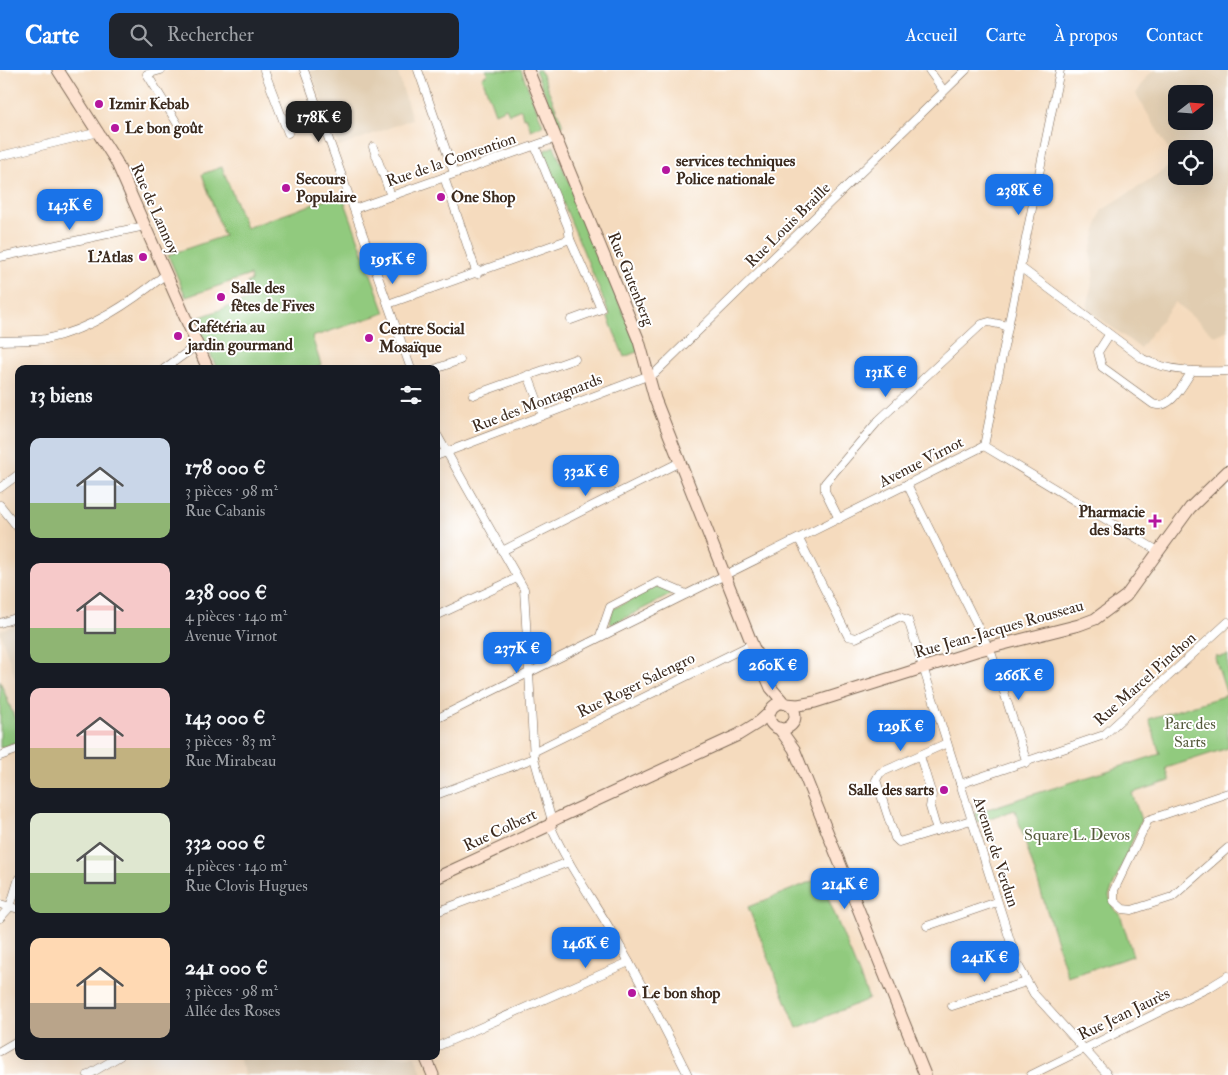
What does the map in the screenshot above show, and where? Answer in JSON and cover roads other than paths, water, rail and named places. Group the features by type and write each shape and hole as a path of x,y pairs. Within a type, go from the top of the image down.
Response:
{"street":[{"name":"Rue de Lannoy","path":"58,70 116,161 206,365"},
{"path":"161,70 147,74 178,123"},
{"path":"264,70 288,133"},
{"path":"304,70 410,365"},
{"path":"418,70 454,173"},
{"name":"Rue Gutenberg","path":"528,70 639,341 648,377 696,504 768,684"},
{"path":"929,70 944,91"},
{"name":"Rue Louis Braille","path":"648,377 667,363 966,70"},
{"name":"Avenue Virnot","path":"440,717 600,636 839,520 906,484 984,446 1060,70"},
{"path":"0,156 99,132"},
{"name":"Rue de la Convention","path":"354,209 556,138"},
{"path":"535,146 568,227 570,239 601,309 571,320"},
{"path":"373,147 391,196"},
{"path":"444,177 477,274"},
{"path":"0,257 145,226"},
{"path":"388,304 477,274 570,239"},
{"path":"1020,267 1109,335 1150,363 1192,371 1228,371"},
{"path":"0,341 45,339 102,319 118,310 166,274"},
{"path":"839,520 824,491 825,483 870,429 982,324 988,322 1008,326"},
{"path":"1109,335 1098,352 1102,367 1153,404 1162,406 1169,403 1192,371"},
{"path":"170,365 197,345"},
{"path":"473,395 575,358"},
{"path":"440,367 460,360"},
{"path":"528,375 543,415"},
{"name":"Rue des Montagnards","path":"440,455 648,377"},
{"path":"440,440 524,589 533,755 551,823 569,862 629,962 688,1075"},
{"path":"984,446 1158,551"},
{"path":"502,551 680,462"},
{"name":"Rue Jean-Jacques Rousseau","path":"785,703 802,705 988,647 1079,625 1102,615 1126,596 1195,502 1228,471"},
{"path":"0,488 15,477"},
{"path":"906,484 988,647 1027,763"},
{"path":"0,504 15,523"},
{"name":"Avenue de Verdun","path":"799,539 848,636 856,638 899,617 905,618 909,622 1014,956 1026,982 1043,1005 1108,1075"},
{"path":"440,614 518,578"},
{"path":"600,636 610,607 658,582 686,594"},
{"path":"0,623 15,618"},
{"name":"Rue Marcel Pinchon","path":"960,784 1096,740 1107,733 1228,622"},
{"name":"Rue Roger Salengro","path":"440,793 533,755 752,644"},
{"path":"768,684 793,710 794,749"},
{"path":"768,684 771,722 794,749 926,1075"},
{"name":"Rue Jean-Jacques Rousseau","path":"793,722 808,710 835,695"},
{"path":"551,823 738,735 759,722 777,704 785,703"},
{"path":"738,735 761,728 786,728 793,722"},
{"path":"947,743 880,773 876,780 896,840 901,842 972,820"},
{"path":"0,756 15,750"},
{"path":"920,756 932,795 930,807 937,831"},
{"path":"1228,793 1148,820 1114,890 1114,901 1123,909 1132,910 1172,897 1228,848"},
{"name":"Rue Colbert","path":"440,876 551,823"},
{"path":"440,910 569,862"},
{"path":"0,918 10,907 15,891"},
{"path":"927,926 997,902"},
{"path":"0,904 15,908"},
{"path":"440,1045 629,962"},
{"name":"Rue Jean Jaurès","path":"1031,1075 1228,976"},
{"path":"952,1006 1026,982"},
{"path":"0,1051 15,1042"},
{"path":"88,1075 113,1060"},
{"path":"427,1060 433,1075"}],"place":[{"name":"Izmir Kebab","path":"99,104"},
{"name":"Le bon goût","path":"115,128"},
{"name":"services techniques Police nationale","path":"666,170"},
{"name":"Secours Populaire","path":"286,188"},
{"name":"One Shop","path":"441,197"},
{"name":"L'Atlas","path":"143,257"},
{"name":"Salle des fêtes de Fives","path":"221,297"},
{"name":"Cafétéria au jardin gourmand","path":"178,336"},
{"name":"Centre Social Mosaïque","path":"369,338"},
{"name":"Pharmacie des Sarts","path":"1155,521"},
{"name":"Salle des sarts","path":"944,790"},
{"name":"Le bon shop","path":"632,993"}],"park label":[{"name":"Parc des Sarts","path":"1190,733"},
{"name":"Square L. Devos","path":"1077,835"}]}
